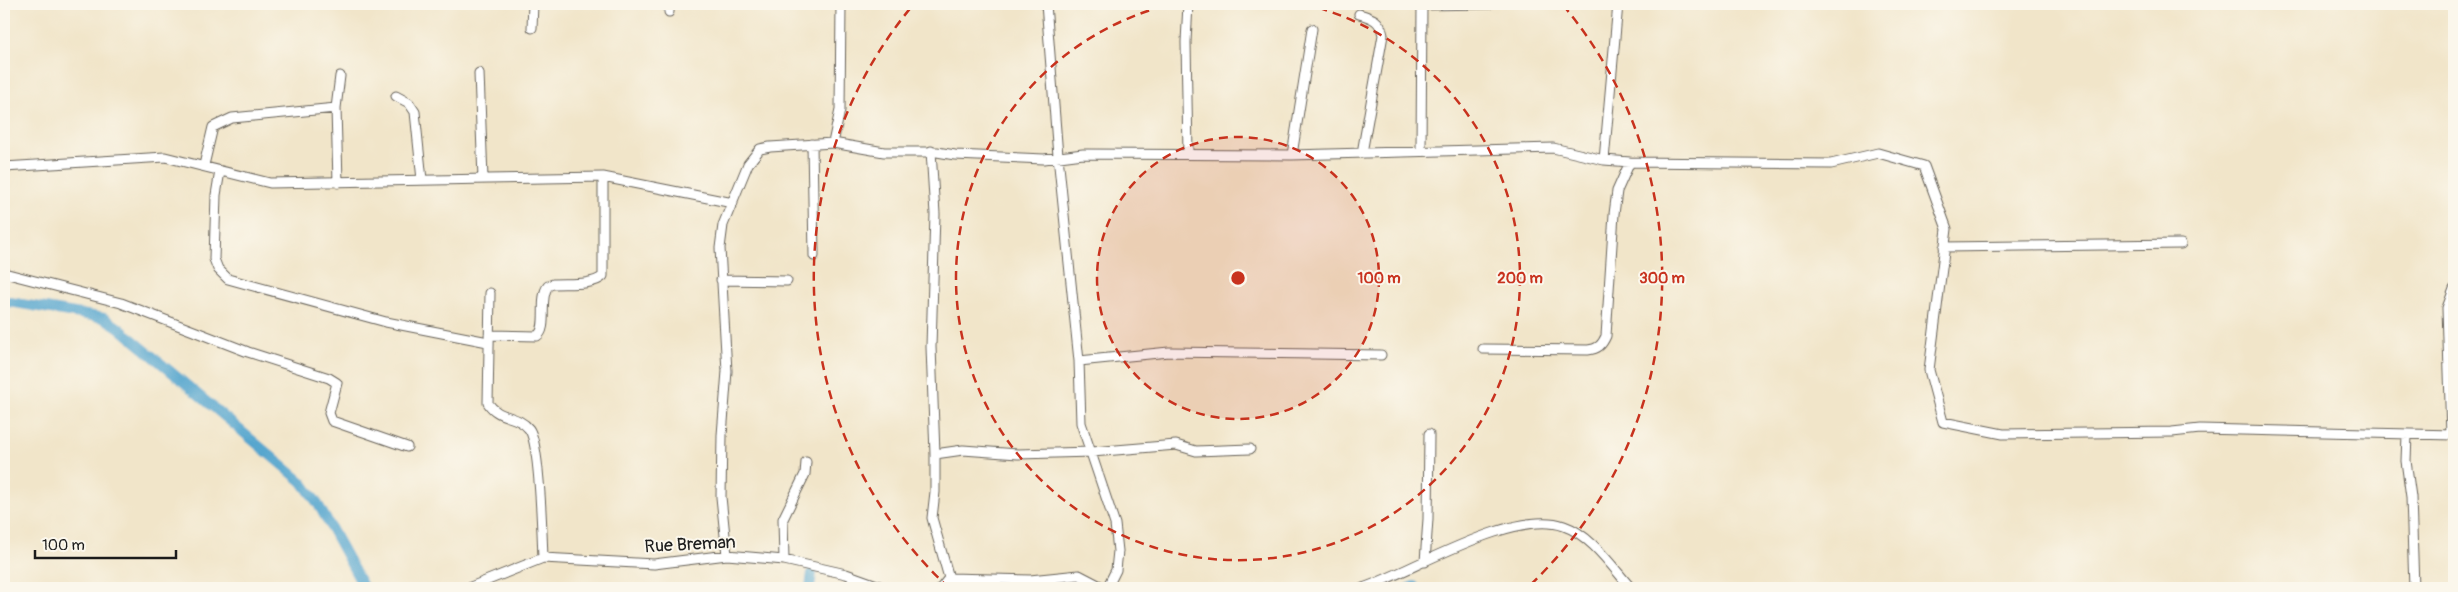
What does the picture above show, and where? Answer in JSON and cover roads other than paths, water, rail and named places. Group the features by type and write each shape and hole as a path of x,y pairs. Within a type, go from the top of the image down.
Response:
{"street":[{"path":"532,28 533,4"},
{"path":"833,143 840,110 841,4"},
{"path":"949,578 1030,580 1079,575 1106,588 1116,570 1118,551 1115,524 1081,423 1078,361 1058,156 1046,4"},
{"path":"1188,4 1186,42 1188,154"},
{"path":"1421,151 1422,4 1490,4"},
{"path":"1604,160 1618,4"},
{"path":"1359,14 1373,18 1381,25 1383,35 1362,153"},
{"path":"1292,155 1312,29"},
{"path":"479,73 483,179"},
{"path":"338,183 336,108 340,76"},
{"path":"396,96 409,103 414,112 422,180"},
{"path":"204,165 213,127 232,118 336,108"},
{"path":"727,555 721,497 722,435 727,371 720,248 723,225 748,164 760,149 833,143 884,152 931,151 975,156 1044,159 1058,156 1292,155 1554,148 1604,160 1630,162 1830,164 1878,153 1924,166 1947,229 1928,370 1942,422 2003,434 2172,432 2200,429 2453,435 2448,308 2454,290"},
{"path":"812,144 814,256"},
{"path":"931,151 935,214 931,347 936,492 932,518 949,578"},
{"path":"4,167 165,157 204,165 220,171 270,183 603,177 733,203"},
{"path":"1483,349 1588,350 1595,349 1603,344 1606,336 1617,192 1630,162"},
{"path":"220,171 214,211 214,259 218,269 228,278 386,322 489,338 541,334 544,296 548,286 553,284 592,282 600,280 603,276 603,177"},
{"path":"1944,247 2181,244"},
{"path":"4,273 121,303 248,352 329,378 337,383 330,413 332,421 407,447"},
{"path":"721,280 787,282"},
{"path":"490,293 488,402 494,412 518,420 529,429 535,448 544,558"},
{"path":"1078,361 1169,352 1382,355"},
{"path":"1425,562 1428,518 1429,434"},
{"path":"2407,435 2406,461 2411,497 2414,588"},
{"path":"935,454 964,450 1018,454 1092,452 1176,445 1196,451 1250,449"},
{"path":"784,560 783,519 805,474 806,462"},
{"path":"1362,588 1390,579 1498,531 1524,525 1548,523 1564,526 1576,532 1610,564 1631,588"},
{"name":"Rue Breman","path":"468,588 544,558 654,564 727,555 784,560 846,574 876,583 885,588"},
{"path":"941,588 949,578"}],"waterway":[{"path":"4,301 104,318 118,327 302,482 318,504 364,588"},
{"path":"810,588 812,573"},
{"path":"1409,588 1414,586"}]}
